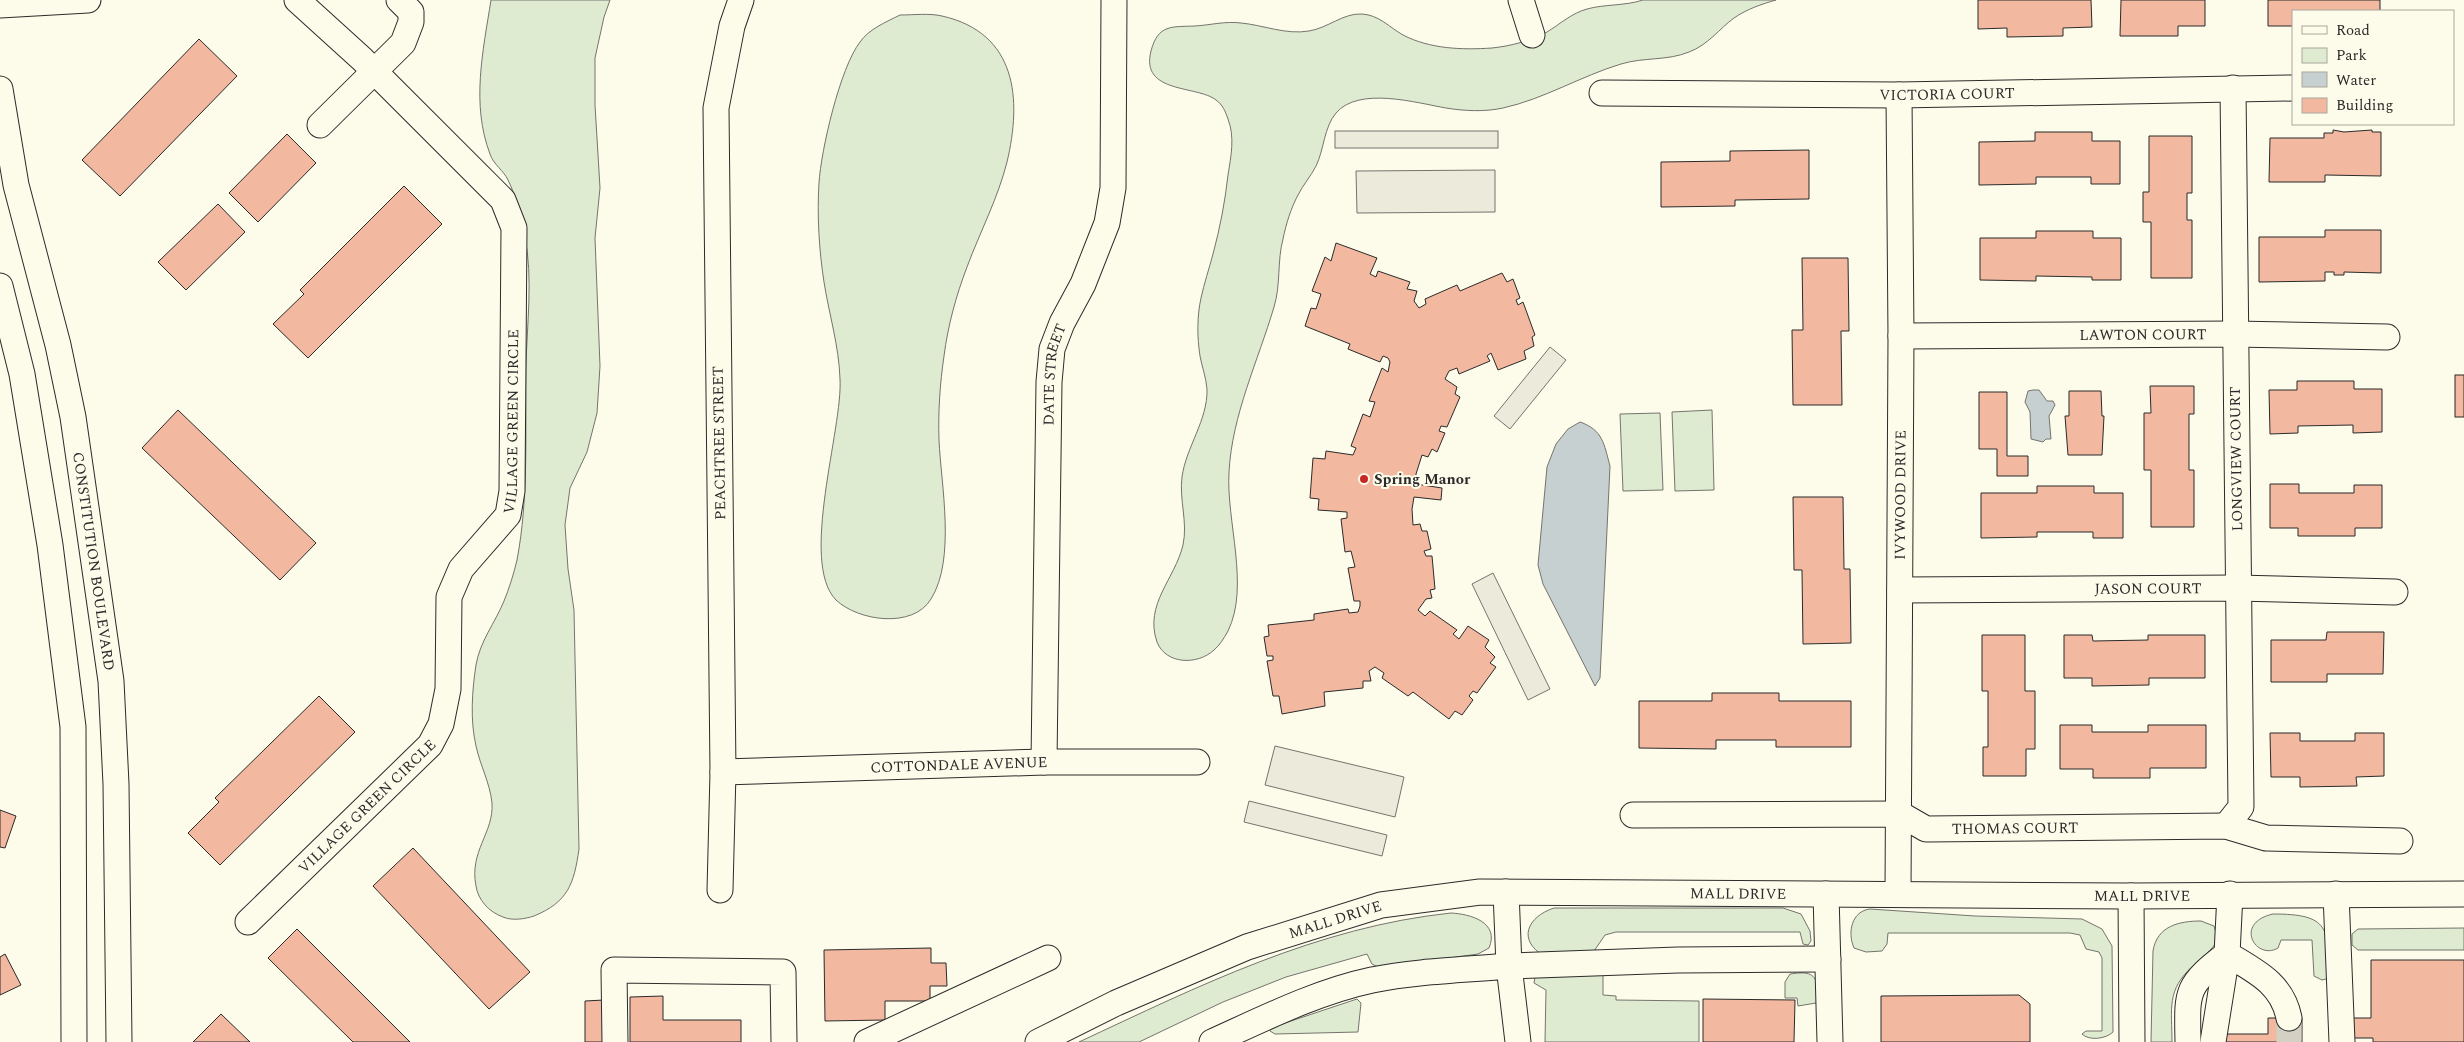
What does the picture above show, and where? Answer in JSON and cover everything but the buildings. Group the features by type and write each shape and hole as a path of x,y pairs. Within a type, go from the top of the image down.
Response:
{"street":[{"path":"0,5 88,0"},
{"name":"VILLAGE GREEN CIRCLE","path":"248,922 430,745 442,724 448,689 448,597 460,570 508,515 512,491 514,228 503,200 375,72 297,0"},
{"path":"320,125 403,43 411,22 410,12 399,0"},
{"name":"PEACHTREE STREET","path":"720,890 723,772 716,108 732,26 741,0"},
{"name":"DATE STREET","path":"1044,762 1049,382 1052,349 1107,223 1113,188 1114,0"},
{"path":"1521,0 1532,35"},
{"name":"LONGVIEW COURT","path":"2226,826 2241,807 2234,334 2233,88"},
{"name":"VICTORIA COURT","path":"1602,93 1899,95 2292,88"},
{"name":"CONSTITUTION BOULEVARD","path":"0,89 16,185 58,345 73,417 111,681 116,784 119,1042"},
{"name":"IVYWOOD DRIVE","path":"1898,894 1900,814 1901,336 1899,95"},
{"path":"0,286 22,374 50,545 73,727 74,1042"},
{"name":"LAWTON COURT","path":"1901,336 2234,334 2387,337"},
{"name":"JASON COURT","path":"1900,590 2238,588 2395,592"},
{"name":"COTTONDALE AVENUE","path":"723,772 1044,762 1197,762"},
{"path":"1633,815 1900,814"},
{"name":"THOMAS COURT","path":"1900,814 1926,829 2226,826 2266,838 2400,841"},
{"path":"1506,892 1509,966 1518,1042"},
{"name":"MALL DRIVE","path":"1038,1042 1116,1003 1247,947 1320,922 1381,905 1439,896 1506,892 2131,896 2464,894"},
{"path":"1826,894 1830,1042"},
{"path":"2213,1042 2227,954 2230,894"},
{"path":"2336,894 2342,1042"},
{"path":"2131,896 2132,1042"},
{"path":"2227,954 2263,976 2274,986 2282,997 2288,1018"},
{"path":"2188,1042 2188,999 2191,987 2198,978 2227,954"},
{"path":"867,1042 1048,958"},
{"path":"1212,1042 1306,1001 1343,988 1372,980 1427,972 1509,966 1633,961 1828,959"},
{"path":"615,1042 614,970 783,972 784,1042"}],"green space":[{"path":"491,0 610,0 604,17 595,58 595,105 600,188 595,238 600,366 597,413 587,452 570,488 565,525 568,569 574,610 579,849 572,882 562,898 545,911 534,916 518,919 503,917 485,905 477,891 475,874 476,862 492,814 492,803 474,736 472,716 473,685 478,656 511,581 521,536 525,488 526,366 529,301 529,269 525,237 518,208 508,180 490,154 481,116 480,77"},
{"path":"1643,0 1776,0 1739,15 1708,41 1689,52 1672,57 1638,60 1621,64 1533,99 1503,108 1467,110 1405,100 1373,98 1359,100 1346,105 1336,113 1329,125 1316,166 1298,195 1289,216 1281,247 1278,290 1274,307 1240,409 1235,430 1229,472 1237,574 1237,594 1234,613 1223,639 1207,655 1191,660 1183,660 1167,655 1161,650 1157,642 1154,616 1157,604 1183,545 1185,528 1181,486 1182,477 1184,466 1201,423 1207,389 1198,341 1199,312 1222,215 1232,140 1224,108 1216,100 1207,95 1172,86 1154,75 1150,65 1151,51 1158,36 1162,31 1173,27 1229,22 1300,32 1323,27 1348,16 1362,14 1379,19 1413,40 1435,46 1469,49 1492,48 1534,38 1571,16 1587,9"},
{"path":"927,14 942,16 967,25 986,37 999,53 1008,72 1013,93 1014,115 1007,162 994,202 963,278 946,344 940,387 939,419 945,543 939,583 931,599 923,609 912,615 885,619 858,613 836,600 826,582 821,556 825,494 839,401 840,379 836,342 822,270 818,195 823,151 845,70 860,42 868,33 900,15"},
{"path":"1712,410 1714,490 1675,491 1672,412"},
{"path":"1660,413 1663,490 1623,491 1620,414"},
{"path":"1554,908 1783,908 1801,914 1810,931 1811,941 1808,945 1803,944 1800,932 1616,932 1605,935 1594,951 1544,956 1530,943 1529,929 1537,917"},
{"path":"1870,909 1975,916 2082,919 2102,929 2112,946 2113,1032 2098,1038 2089,1038 2082,1034 2086,1031 2102,1031 2102,958 2099,952 2086,949 2080,935 2070,933 1888,933 1887,944 1882,951 1866,952 1854,948 1851,929 1855,918"},
{"path":"1451,913 1466,915 1481,921 1487,926 1491,939 1489,948 1478,954 1380,968 1372,964 1367,954 1286,977 1223,1002 1139,1042 1079,1042 1214,980 1306,945 1353,931 1401,920"},
{"path":"2273,914 2306,917 2316,921 2322,927 2328,947 2330,978 2322,980 2314,976 2312,940 2281,940 2278,948 2270,951 2256,945 2252,939 2251,932 2254,925 2261,919"},
{"path":"2201,921 2214,926 2218,940 2210,951 2178,983 2172,1001 2172,1042 2151,1042 2153,951 2155,943 2159,936 2170,927 2185,922"},
{"path":"2464,928 2464,950 2358,950 2352,945 2352,934 2358,929"},
{"path":"1804,973 1812,975 1816,982 1818,993 1816,1003 1798,1006 1797,998 1785,998 1785,982 1790,974"},
{"path":"1603,974 1603,995 1616,996 1616,1000 1699,1001 1699,1042 1545,1042 1546,990 1534,983 1535,977"},
{"path":"1357,999 1361,1003 1358,1032 1275,1034 1270,1031 1270,1028"}],"shaded area":[{"path":"1335,131 1498,131 1498,148 1335,148"},
{"path":"1495,170 1495,212 1357,213 1356,171"},
{"path":"1550,347 1566,360 1510,429 1494,416"},
{"path":"1493,573 1550,689 1528,700 1472,584"},
{"path":"1275,746 1404,777 1395,817 1265,785"},
{"path":"1249,801 1387,835 1382,856 1244,822"}],"water":[{"path":"2039,390 2047,401 2053,401 2055,405 2049,416 2051,439 2046,439 2043,442 2031,439 2030,412 2025,402 2028,391"},
{"path":"1580,422 1594,429 1598,434 1604,445 1610,466 1600,678 1595,686 1543,584 1538,565 1547,467 1556,444 1568,429"}],"tunnel":[{"path":"2289,1018 2289,1042"}],"place":[{"name":"Spring Manor","path":"1364,479"}]}
